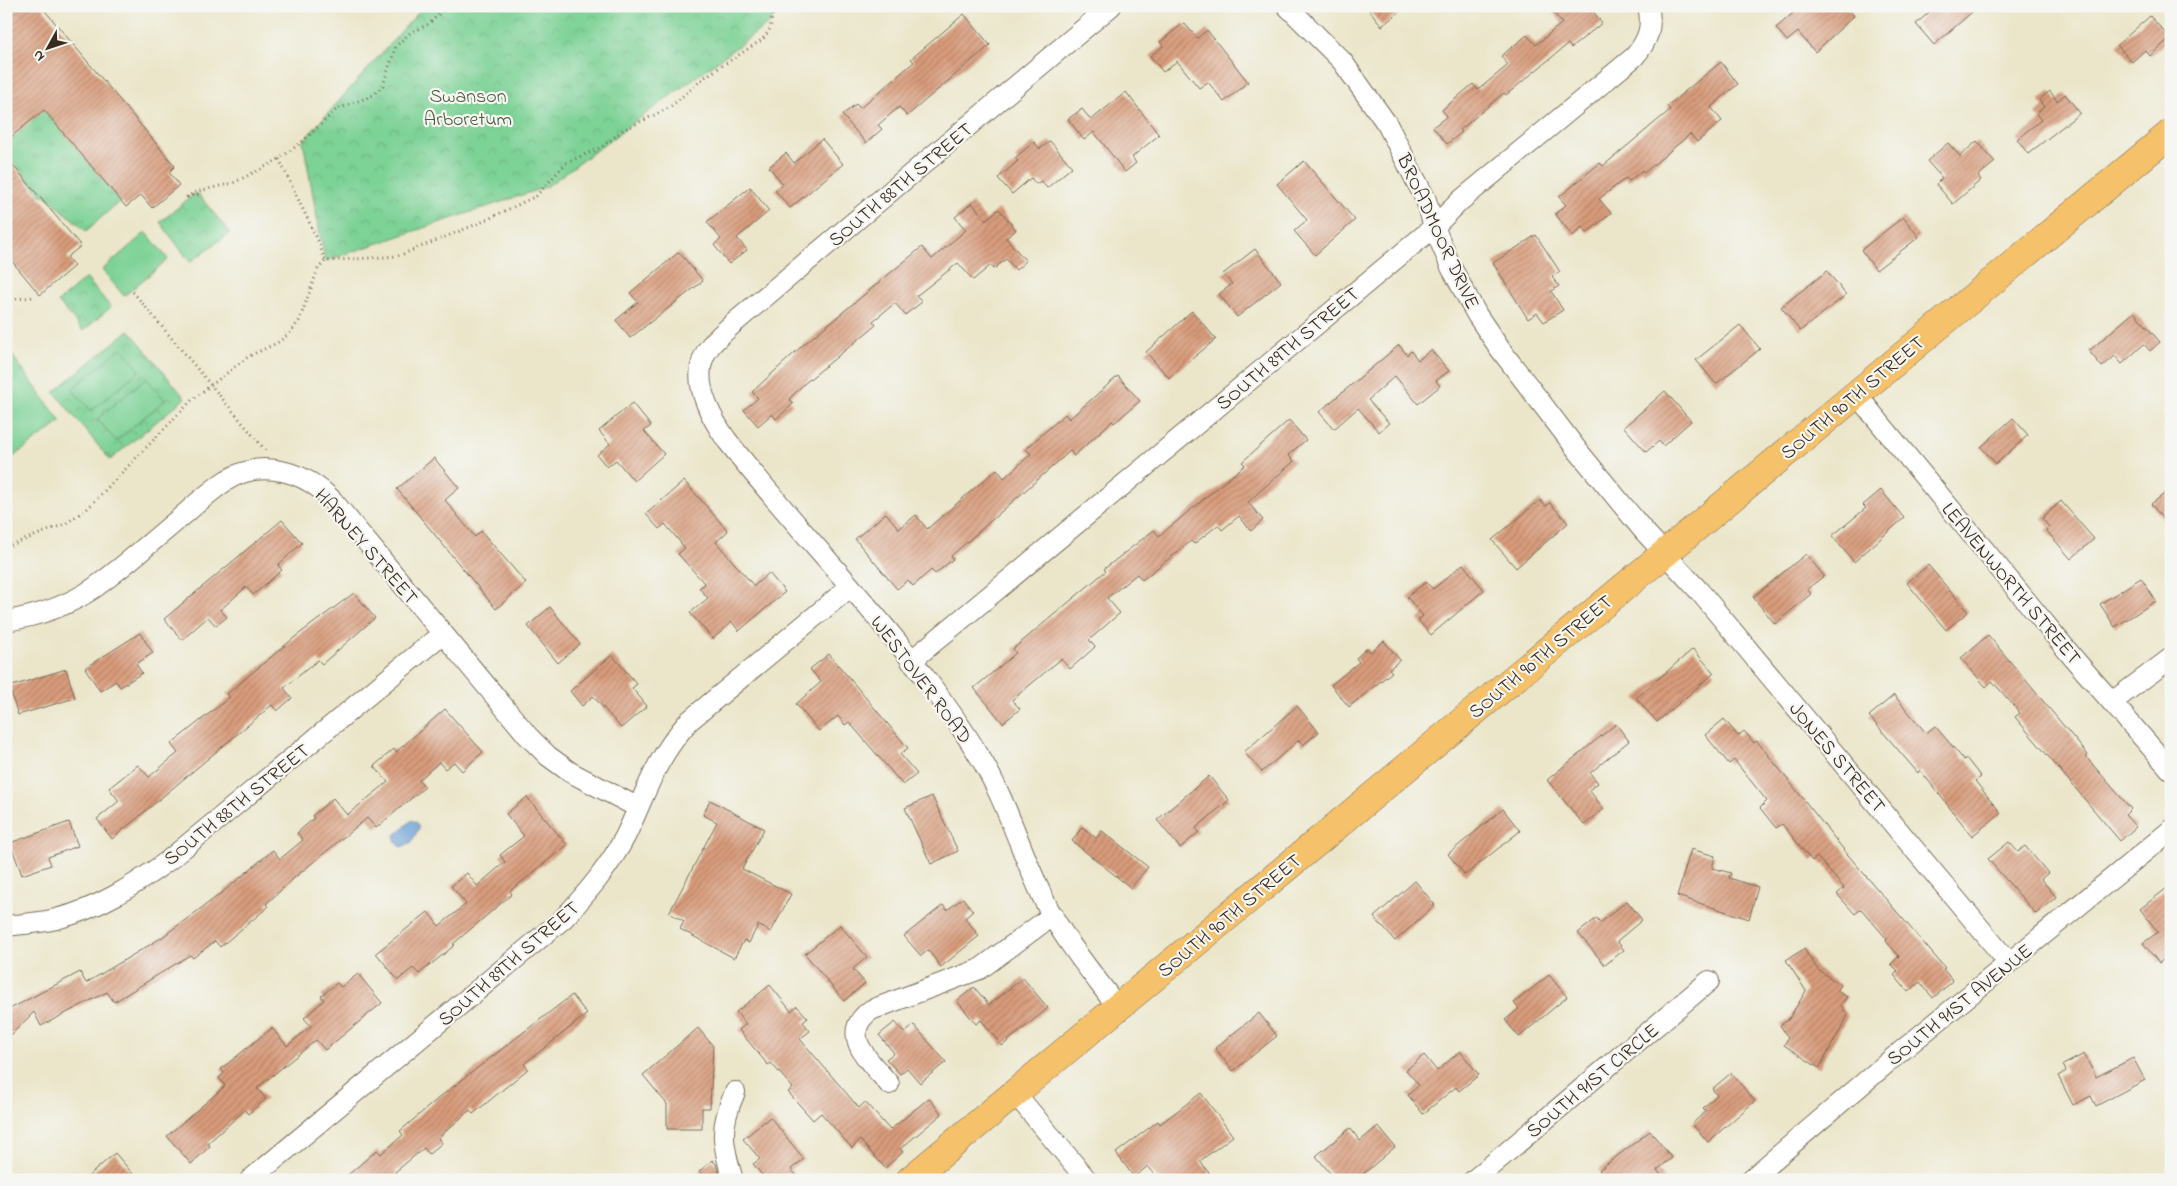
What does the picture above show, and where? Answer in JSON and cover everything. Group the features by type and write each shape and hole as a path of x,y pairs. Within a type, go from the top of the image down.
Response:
{"main road":[{"name":"SOUTH 90TH STREET","path":"910,1180 2171,132"}],"street":[{"name":"SOUTH 88TH STREET","path":"701,370 711,345 734,323 1111,6"},
{"name":"BROADMOOR DRIVE","path":"1287,6 1342,62 1371,100 1413,172 1426,200 1434,227 1473,307 1500,349 1578,451 1664,552"},
{"name":"SOUTH 89TH STREET","path":"911,661 1434,227 1460,201 1634,57 1643,46 1649,16"},
{"name":"WESTOVER ROAD","path":"701,370 701,388 705,404 726,439 911,661 979,755 995,786 1029,869 1056,922 1118,1008"},
{"name":"LEAVENWORTH STREET","path":"1856,394 2112,702 2171,770"},
{"name":"HARNEY STREET","path":"6,621 34,615 76,599 111,575 229,479 250,471 272,469 288,472 306,478 322,489 528,736 548,756 570,772 637,807"},
{"name":"JONES STREET","path":"1664,552 1706,599 2009,963"},
{"name":"SOUTH 89TH STREET","path":"250,1180 564,918 606,869 626,834 662,754 689,721 850,587"},
{"name":"SOUTH 88TH STREET","path":"6,926 59,919 89,908 140,881 176,854 442,634"},
{"path":"2112,702 2171,658"},
{"name":"SOUTH 91ST AVENUE","path":"1750,1180 1887,1063 2171,830"},
{"path":"889,1084 858,1045 856,1036 859,1021 870,1010 980,969 1056,922"},
{"name":"SOUTH 91ST CIRCLE","path":"1474,1180 1709,981"},
{"path":"733,1180 722,1136 726,1113 735,1092"},
{"path":"1015,1093 1087,1180"}],"path":[{"path":"198,194 185,198 195,192 233,183 279,159 337,109 379,91 386,79 387,68 396,46 410,33 429,24 447,6"},
{"path":"6,547 65,524 87,509 192,400 249,356 277,343 290,333 299,321 318,269 325,261 398,256 482,222 536,196 566,163 602,147 623,130 669,108 705,77 763,39 770,28 774,6"},
{"path":"279,159 319,243 325,261"},
{"path":"133,292 271,458 272,469"},
{"path":"6,300 34,297"}],"green space":[{"name":"Swanson Arboretum","path":"424,6 772,6 772,21 546,187 325,261 303,141"},
{"path":"44,110 120,201 86,231 45,195 41,195 6,153 6,145"},
{"path":"198,194 230,233 190,262 160,222 193,195"},
{"path":"146,232 168,259 124,296 102,270"},
{"path":"86,278 111,307 83,331 58,302"},
{"path":"129,330 185,398 110,460 54,392"},
{"path":"6,347 61,422 6,462"},
{"path":"121,348 140,370 91,411 72,389"},
{"path":"146,378 165,400 116,441 97,419"}],"water":[{"path":"412,820 417,823 419,828 411,843 401,847 395,841 395,835"}],"building":[{"path":"6,6 41,6 175,166 169,172 179,185 152,208 141,195 126,207 44,110 6,141"},
{"path":"1366,6 1406,6 1382,26"},
{"path":"1548,6 1589,6 1602,23 1571,48 1568,44 1506,95 1504,93 1460,130 1462,132 1447,144 1433,127 1447,116 1442,110 1473,84 1478,90 1508,65 1501,56 1527,35 1536,45 1562,23"},
{"path":"1801,6 1846,6 1854,16 1815,52 1798,32 1787,41 1776,28"},
{"path":"1936,6 1979,6 1934,45 1916,24"},
{"path":"964,14 990,45 907,116 899,107 878,125 882,129 866,143 842,115 856,104 860,108 914,62 911,59"},
{"path":"2150,16 2170,38 2150,56 2145,50 2132,62 2117,45"},
{"path":"1184,23 1197,38 1207,30 1248,82 1224,102 1208,82 1199,88 1177,61 1163,72 1150,56 1163,46 1160,42"},
{"path":"1721,62 1738,84 1711,107 1722,121 1697,142 1690,134 1644,173 1642,170 1629,181 1626,178 1599,199 1611,213 1587,233 1582,227 1573,236 1555,214 1566,205 1559,197 1600,163 1603,166 1670,110 1667,106"},
{"path":"2050,91 2057,101 2065,94 2080,113 2028,154 2017,139 2041,120 2036,114 2044,107 2039,100"},
{"path":"1126,92 1159,135 1132,157 1136,163 1125,172 1094,132 1084,140 1068,119 1082,109 1091,120"},
{"path":"822,139 843,164 790,208 775,190 783,184 769,167 786,153 794,163"},
{"path":"1050,141 1072,167 1047,188 1041,181 1036,184 1031,178 1012,194 998,178 1018,161 1015,158 1034,142 1040,149"},
{"path":"1977,141 1995,162 1978,176 1981,180 1953,204 1936,184 1942,178 1927,161 1948,143 1960,156"},
{"path":"6,157 81,246 67,257 74,266 40,295 6,254"},
{"path":"1304,161 1355,220 1315,255 1294,231 1307,220 1277,184"},
{"path":"750,187 769,211 737,238 747,250 729,264 714,245 721,239 707,222"},
{"path":"972,203 986,220 999,209 1016,230 1006,238 1026,261 1016,270 1006,259 994,269 991,265 973,280 958,263 916,296 922,302 905,315 895,303 873,321 876,325 805,383 789,399 793,404 776,419 772,414 758,426 744,410 758,398 752,392 803,345 922,247 932,259 966,230 955,217"},
{"path":"1903,217 1919,237 1876,270 1861,250"},
{"path":"1536,235 1560,272 1552,277 1559,286 1551,291 1563,310 1544,322 1537,313 1528,319 1493,263"},
{"path":"1255,249 1281,282 1237,317 1219,294 1232,284 1223,274"},
{"path":"679,252 703,281 630,338 616,320 638,302 630,293"},
{"path":"1827,271 1846,295 1800,331 1781,307"},
{"path":"1192,311 1216,339 1169,378 1146,352"},
{"path":"2134,312 2160,342 2150,351 2144,344 2122,364 2115,356 2102,367 2089,351"},
{"path":"1740,325 1760,349 1716,384 1696,360"},
{"path":"1399,345 1407,355 1411,351 1418,360 1431,350 1449,371 1436,381 1440,386 1418,404 1395,376 1368,400 1389,423 1379,432 1358,408 1334,429 1319,412"},
{"path":"1118,376 1140,401 1114,423 1112,421 1074,456 1070,451 951,556 953,559 935,574 931,570 913,586 908,580 897,589 855,539 886,513 899,529 916,515 927,529 997,469 1004,478 1031,454 1026,449 1065,414 1069,419"},
{"path":"1665,391 1691,421 1663,446 1659,441 1646,452 1624,427"},
{"path":"632,403 651,426 644,431 664,454 634,481 616,460 607,467 597,455 610,444 599,431"},
{"path":"2013,418 2028,435 1996,464 1981,447"},
{"path":"1289,420 1306,440 1288,455 1294,461 1248,502 1263,520 1251,531 1239,516 1222,530 1218,525 1194,544 1191,541 1142,580 1137,574 1107,598 1120,613 1089,640 1095,647 1070,669 1061,659 1012,700 1020,709 1003,723 974,688 1016,653 1013,649 1106,571 1104,569 1154,530 1159,536 1245,465 1242,462"},
{"path":"434,458 459,488 445,500 475,537 481,531 526,583 496,609 397,489"},
{"path":"684,481 728,531 716,542 754,586 769,573 785,592 739,631 732,622 713,639 690,613 708,598 699,588 705,584 678,554 685,548 665,524 659,529 646,514"},
{"path":"2171,489 2171,529 2151,504"},
{"path":"1881,490 1904,518 1854,562 1832,536 1866,508 1863,505"},
{"path":"1540,500 1545,506 1550,503 1568,523 1516,568 1492,540"},
{"path":"2061,501 2094,539 2071,559 2046,530 2049,527 2042,518"},
{"path":"282,520 302,543 278,565 282,570 253,595 246,587 220,610 227,617 216,626 208,617 182,640 164,619"},
{"path":"1806,554 1824,576 1807,589 1811,594 1775,624 1753,597"},
{"path":"1463,564 1484,590 1431,635 1418,620 1423,616 1407,597 1426,582 1433,589"},
{"path":"1928,565 1968,612 1946,630 1907,583"},
{"path":"2141,578 2156,601 2115,627 2100,604"},
{"path":"354,593 375,618 322,664 318,660 284,688 292,698 277,711 272,705 112,839 97,819 119,801 109,788 138,765 149,777 178,753 171,744 230,697 227,694 295,637"},
{"path":"550,607 580,644 558,663 528,626"},
{"path":"140,633 153,653 136,664 142,673 120,687 116,681 100,691 85,668"},
{"path":"1988,635 2088,755 2086,757 2131,809 2125,815 2136,827 2120,841 2015,717 2020,713 1992,681 1986,687 1961,658"},
{"path":"1384,641 1400,660 1389,669 1392,672 1349,707 1331,685 1359,662 1356,658 1367,648 1370,652"},
{"path":"1693,649 1714,673 1657,722 1636,698"},
{"path":"829,654 908,748 900,754 917,774 903,785 849,722 845,725 838,716 819,731 796,704 821,682 810,669"},
{"path":"612,655 637,684 632,688 647,706 621,728 593,696 582,706 570,691"},
{"path":"66,669 75,698 18,715 9,687"},
{"path":"1894,695 1926,733 1935,726 1964,760 1966,758 1981,777 1975,781 2001,813 1972,836 1920,770 1918,773 1869,716"},
{"path":"1297,706 1319,732 1303,745 1299,740 1262,772 1244,752"},
{"path":"445,709 483,752 462,771 454,762 445,769 439,762 419,780 425,787 376,828 367,818 295,877 266,904 268,907 220,947 215,941 193,958 190,955 114,1002 107,992 41,1026 34,1012 6,1040 6,1011 80,972 86,983 161,938 223,892 273,850 280,859 303,840 297,833 314,818 312,816 333,798 347,815 388,782 374,766 394,749 396,752"},
{"path":"1724,719 1738,736 1744,731 1754,743 1757,741 1848,855 1945,968 1943,969 1953,981 1933,998 1920,982 1908,992 1894,975 1898,971 1891,964 1899,956 1886,941 1887,939 1861,909 1855,914 1837,894 1844,888 1817,857 1812,861 1782,824 1776,828 1760,808 1767,801 1734,760 1729,764 1705,735"},
{"path":"1616,724 1629,741 1590,773 1598,783 1589,790 1604,809 1584,825 1547,780"},
{"path":"1209,776 1229,800 1196,828 1199,832 1180,848 1157,820"},
{"path":"932,796 958,851 931,864 905,808"},
{"path":"527,797 567,845 510,891 512,894 419,974 413,968 398,980 376,953 428,912 439,926 466,904 451,886 467,873 477,886 505,862 500,855 524,836 506,814"},
{"path":"710,800 764,829 742,869 791,894 771,932 758,925 749,943 744,940 734,958 680,929 684,921 669,913 717,822 703,815"},
{"path":"1503,809 1520,831 1465,875 1448,854"},
{"path":"69,822 78,846 48,857 51,865 22,875 10,843"},
{"path":"1082,827 1096,838 1102,831 1148,867 1131,888 1072,841"},
{"path":"2009,842 2018,852 2025,846 2048,873 2041,879 2056,897 2036,914 1988,859"},
{"path":"1691,849 1715,856 1712,868 1731,873 1729,878 1758,887 1749,919 1677,896"},
{"path":"1415,881 1435,905 1395,941 1374,917"},
{"path":"2171,885 2171,954 2159,963 2143,943 2158,932 2140,909"},
{"path":"963,898 973,911 965,918 979,936 941,967 928,950 921,956 904,936 943,905 947,910"},
{"path":"1627,901 1642,920 1617,941 1624,950 1605,965 1578,933 1597,918 1600,923"},
{"path":"840,925 867,957 853,969 865,983 844,1001 805,954"},
{"path":"1804,949 1818,970 1841,985 1837,991 1847,997 1841,1005 1848,1016 1819,1068 1784,1045 1788,1038 1780,1025 1788,1020 1806,991 1786,960"},
{"path":"358,974 382,1003 325,1050 316,1040 257,1088 266,1099 248,1114 245,1110 208,1143 210,1146 191,1164 167,1136 225,1086 219,1078 224,1073 221,1069 272,1028 287,1046 311,1026 304,1018 324,1000 321,996 337,983 341,987"},
{"path":"1549,975 1567,997 1519,1037 1505,1020 1519,1009 1514,1003"},
{"path":"1023,978 1048,1008 1002,1046 981,1020 976,1024 957,1001 974,987 989,1005"},
{"path":"770,985 791,1011 797,1006 808,1018 803,1022 810,1031 800,1039 859,1108 865,1102 890,1130 929,1098 942,1114 900,1149 903,1152 885,1168 860,1140 852,1148 821,1113 813,1120 788,1092 793,1088 771,1063 768,1065 739,1030 746,1024 736,1012"},
{"path":"572,995 587,1014 524,1064 528,1069 473,1114 470,1110 438,1138 442,1143 429,1154 424,1148 395,1172 401,1180 342,1180 377,1150 381,1154 403,1135 400,1131 441,1096"},
{"path":"1259,1013 1277,1036 1233,1071 1215,1048"},
{"path":"895,1022 905,1033 914,1025 946,1062 920,1083 907,1068 900,1074 886,1059 894,1053 879,1035"},
{"path":"698,1028 713,1046 710,1108 702,1108 702,1129 667,1129 667,1104 643,1075"},
{"path":"1460,1051 1479,1075 1459,1091 1456,1087 1423,1114 1408,1095 1419,1085 1406,1070 1424,1055 1437,1071"},
{"path":"2084,1054 2096,1077 2133,1058 2145,1080 2096,1106 2091,1096 2073,1105 2058,1076 2066,1071 2063,1065"},
{"path":"1731,1073 1755,1101 1708,1142 1692,1124 1706,1111 1703,1108 1717,1095 1712,1089"},
{"path":"1201,1093 1233,1136 1200,1161 1214,1180 1159,1180 1148,1166 1134,1177 1116,1153 1158,1121 1160,1124"},
{"path":"770,1117 804,1159 791,1169 800,1180 766,1180 753,1164 760,1159 743,1139"},
{"path":"1378,1126 1395,1147 1356,1180 1336,1180 1316,1156 1350,1128 1360,1141"},
{"path":"1650,1131 1672,1158 1657,1170 1665,1180 1607,1180 1599,1170"},
{"path":"115,1153 138,1180 84,1180"},
{"path":"712,1160 716,1164 721,1180 706,1180 699,1172"}]}
